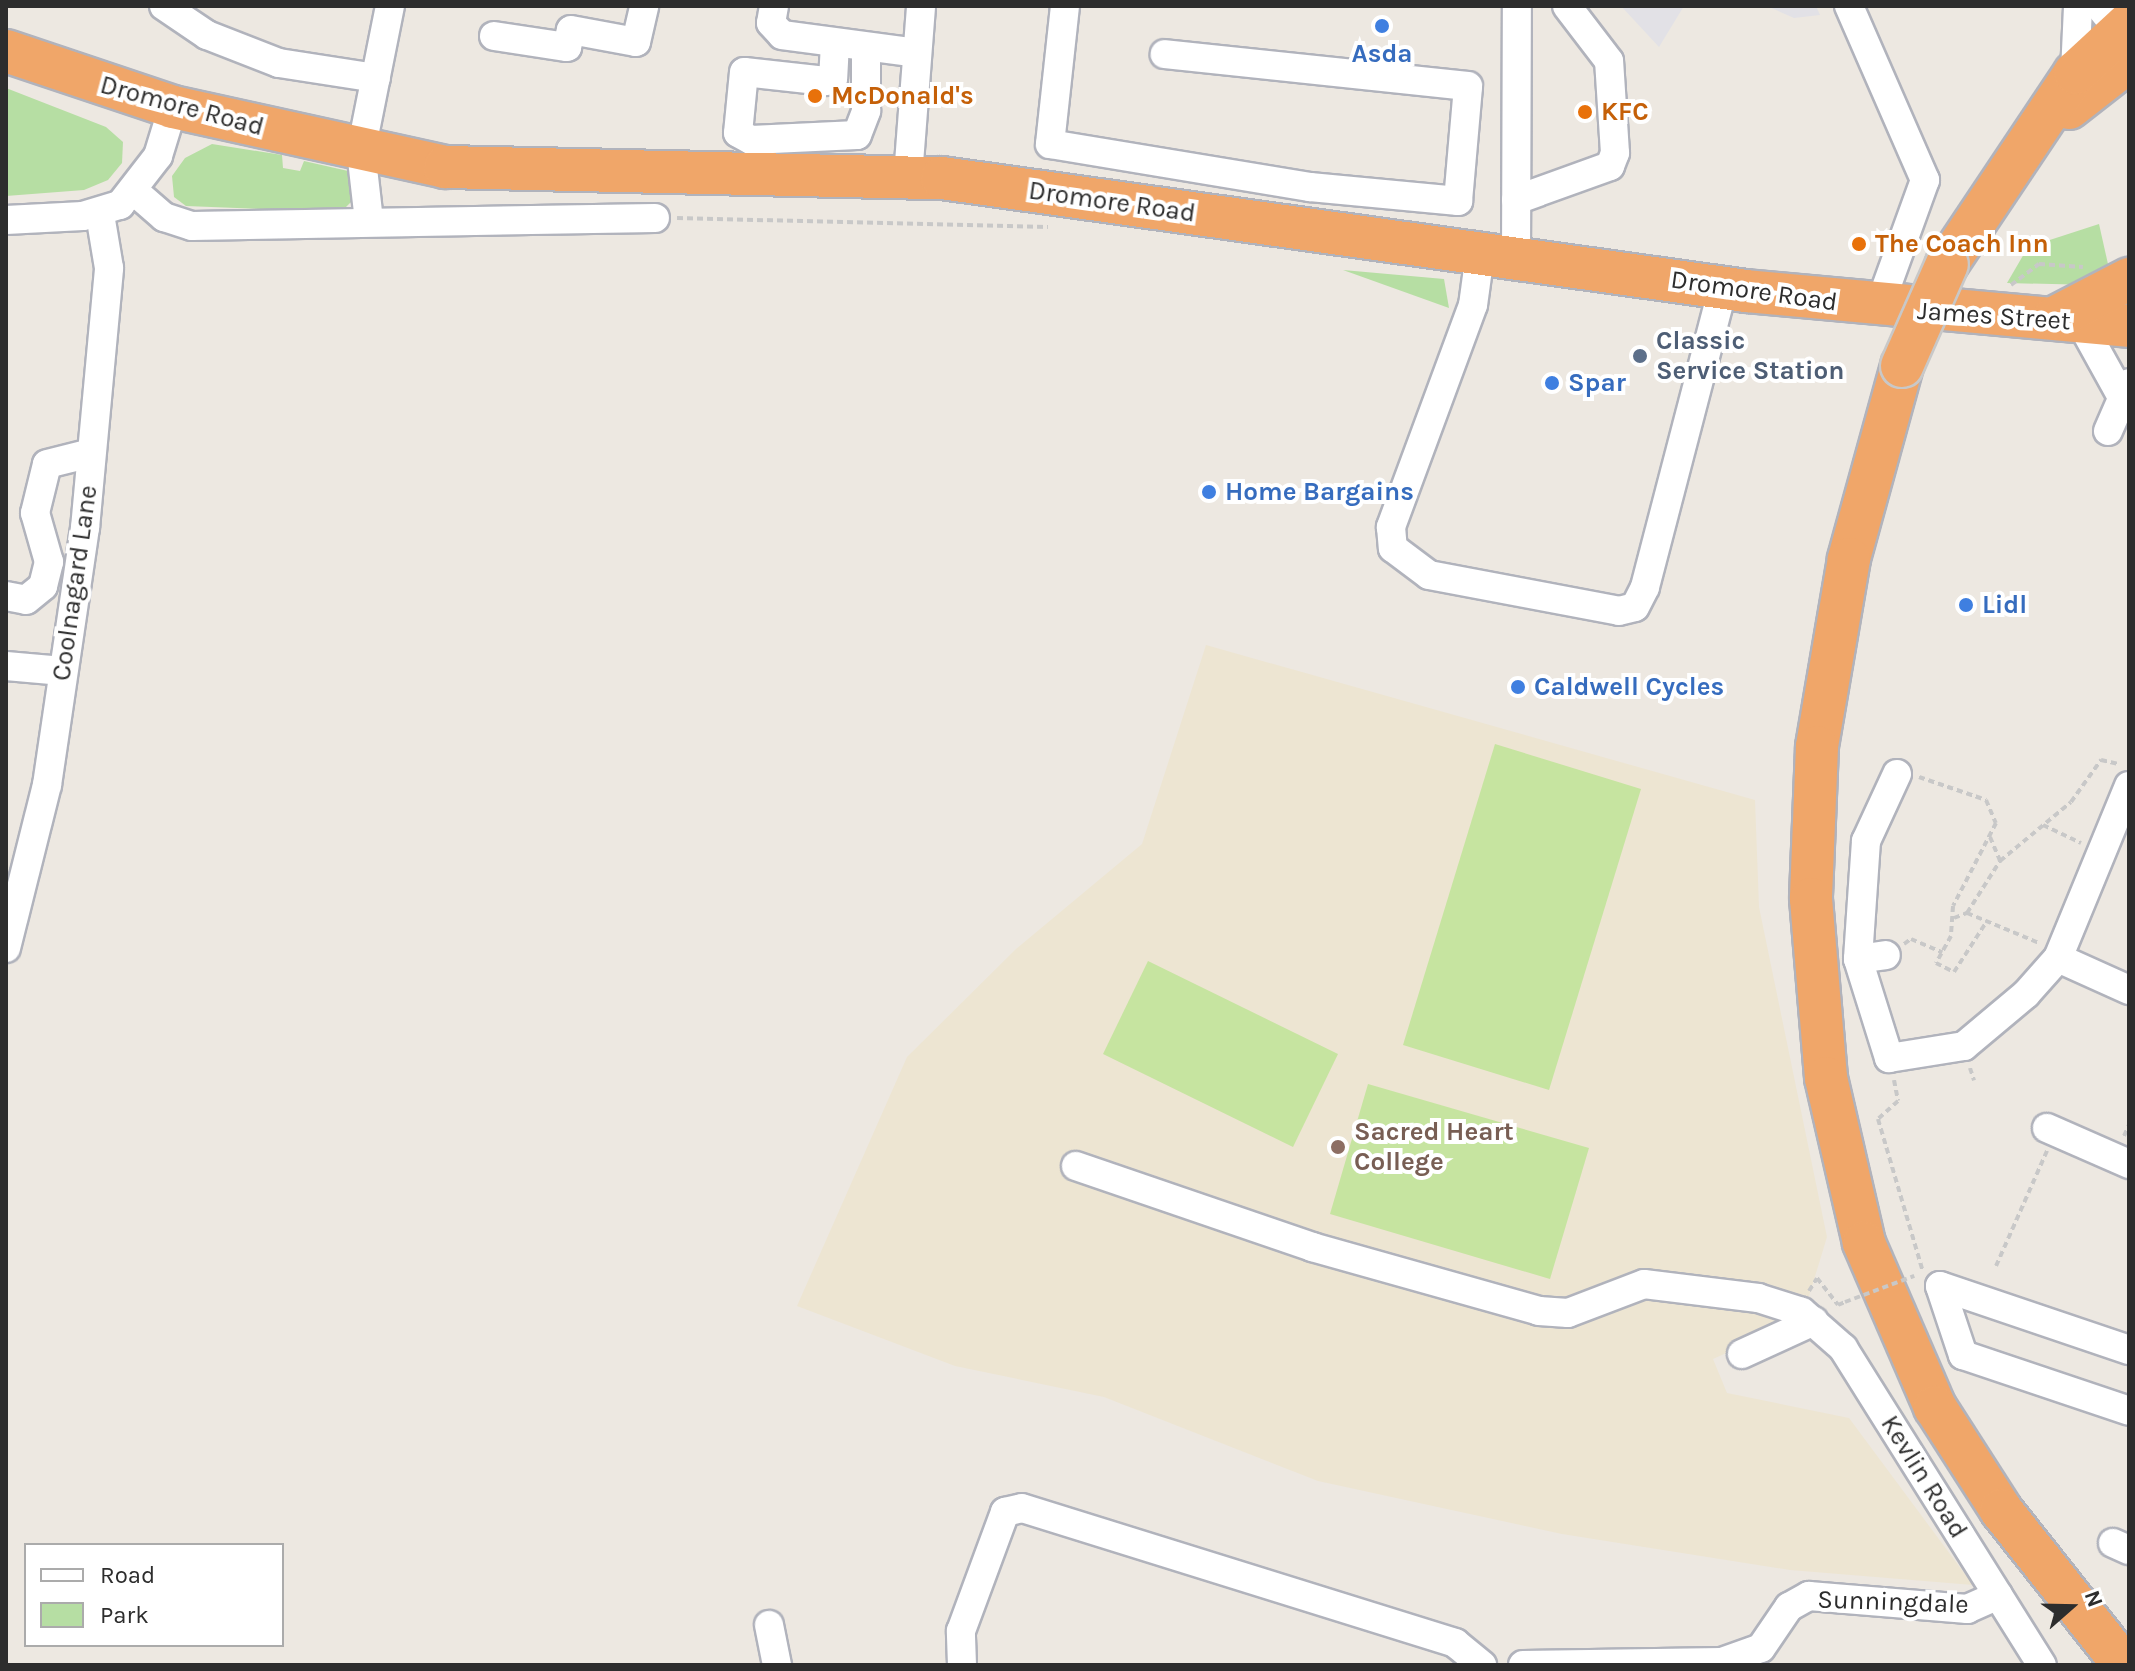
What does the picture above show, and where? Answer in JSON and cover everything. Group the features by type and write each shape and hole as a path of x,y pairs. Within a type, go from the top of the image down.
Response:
{"highway":[{"path":"2121,34 2007,166 1947,264 1902,366 1849,559 1817,747 1811,899 1826,1078 1864,1243 1935,1407 2001,1510 2124,1665"},
{"name":"Dromore Road","path":"6,51 173,107 361,151 445,167 908,176 1869,306"},
{"path":"2066,100 2129,99"},
{"path":"2065,322 2126,282"},
{"name":"James Street","path":"1869,306 2129,326"}],"street":[{"path":"164,6 207,35 279,63 376,78"},
{"path":"369,221 361,151 390,6"},
{"path":"494,36 567,47 571,30 636,42 644,6"},
{"path":"774,6 771,23 782,35 917,53"},
{"path":"908,176 921,6"},
{"path":"1065,6 1050,144 1310,187 1458,201 1468,86 1165,54"},
{"path":"1517,6 1516,200 1498,256 1473,305 1391,527 1393,548 1429,575 1619,611 1635,607 1645,587 1723,288"},
{"path":"1516,200 1610,166 1615,153 1609,61 1567,6"},
{"path":"1849,6 1925,180 1895,263 1869,306"},
{"path":"2066,100 2078,6"},
{"path":"835,43 833,78 826,81 744,72 738,133 751,140 857,135 866,111 866,47"},
{"path":"6,220 100,214 134,191 158,156 173,107"},
{"path":"134,191 164,217 192,226 655,218"},
{"name":"Coolnagard Lane","path":"6,948 47,785 91,453 109,268 100,214"},
{"path":"2065,322 2125,390 2108,431"},
{"path":"6,596 26,600 43,586 49,562 35,513 47,464 91,453"},
{"path":"6,666 63,671"},
{"path":"1897,774 1866,841 1858,959 1889,1058 1964,1046 2058,958 2127,797"},
{"path":"1858,959 1886,955"},
{"path":"2058,958 2129,990"},
{"path":"2051,1130 2129,1164"},
{"name":"Kevlin Road","path":"1076,1166 1312,1247 1539,1311 1568,1313 1644,1284 1789,1308 1814,1321 1843,1348 2042,1665"},
{"path":"1926,1278 2129,1350"},
{"path":"1926,1278 1963,1355 2129,1411"},
{"path":"1742,1354 1814,1321"},
{"path":"962,1665 961,1631 1005,1512 1022,1508 1455,1643 1482,1665"},
{"name":"Sunningdale","path":"1523,1665 1722,1662 1761,1648 1789,1607 1809,1596 1967,1609 1998,1595"},
{"path":"769,1625 777,1665"}],"path":[{"path":"655,218 1058,228"},
{"path":"1970,315 2039,264 2104,270 2126,282"},
{"path":"1954,918 1967,913 2000,861 2043,825 2101,760 2129,766"},
{"path":"1897,774 1948,781 1986,800 1996,823 1953,906 1954,918 1936,963 1954,972 1987,921"},
{"path":"2043,825 2101,852"},
{"path":"1989,836 2000,861"},
{"path":"1967,913 2034,941"},
{"path":"1886,955 1911,939 1942,952"},
{"path":"1845,1302 1926,1278 1878,1119 1898,1101 1889,1058"},
{"path":"1996,1266 2051,1130"}],"shaded area":[{"path":"1621,6 1684,6 1659,47"},
{"path":"1767,6 1816,6 1820,15 1794,18"},
{"name":"Sacred Heart College","path":"1206,645 1755,800 1759,907 1827,1237 1802,1319 1713,1359 1727,1393 1849,1418 1973,1585 1790,1570 1562,1534 1318,1481 1104,1397 955,1366 797,1306 907,1057 1016,949 1142,844"}],"green space":[{"path":"6,88 106,127 123,142 122,163 108,180 84,190 6,196"},
{"path":"212,144 282,155 283,168 300,171 304,161 357,173 358,195 341,212 186,206 174,197 172,176 185,158"},
{"path":"2099,224 2110,273 2093,285 2007,283 2028,247"},
{"path":"1343,270 1444,279 1449,308"},
{"path":"1495,744 1641,789 1549,1090 1403,1045"},
{"path":"1148,961 1338,1054 1293,1147 1103,1054"},
{"path":"1368,1084 1589,1148 1550,1279 1330,1214"}],"place":[{"name":"Asda","path":"1382,26"},
{"name":"McDonald's","path":"815,96"},
{"name":"KFC","path":"1585,112"},
{"name":"The Coach Inn","path":"1859,244"},
{"name":"Classic Service Station","path":"1640,356"},
{"name":"Spar","path":"1552,383"},
{"name":"Home Bargains","path":"1209,492"},
{"name":"Lidl","path":"1966,605"},
{"name":"Caldwell Cycles","path":"1518,687"},
{"name":"Sacred Heart College","path":"1338,1147"}]}
